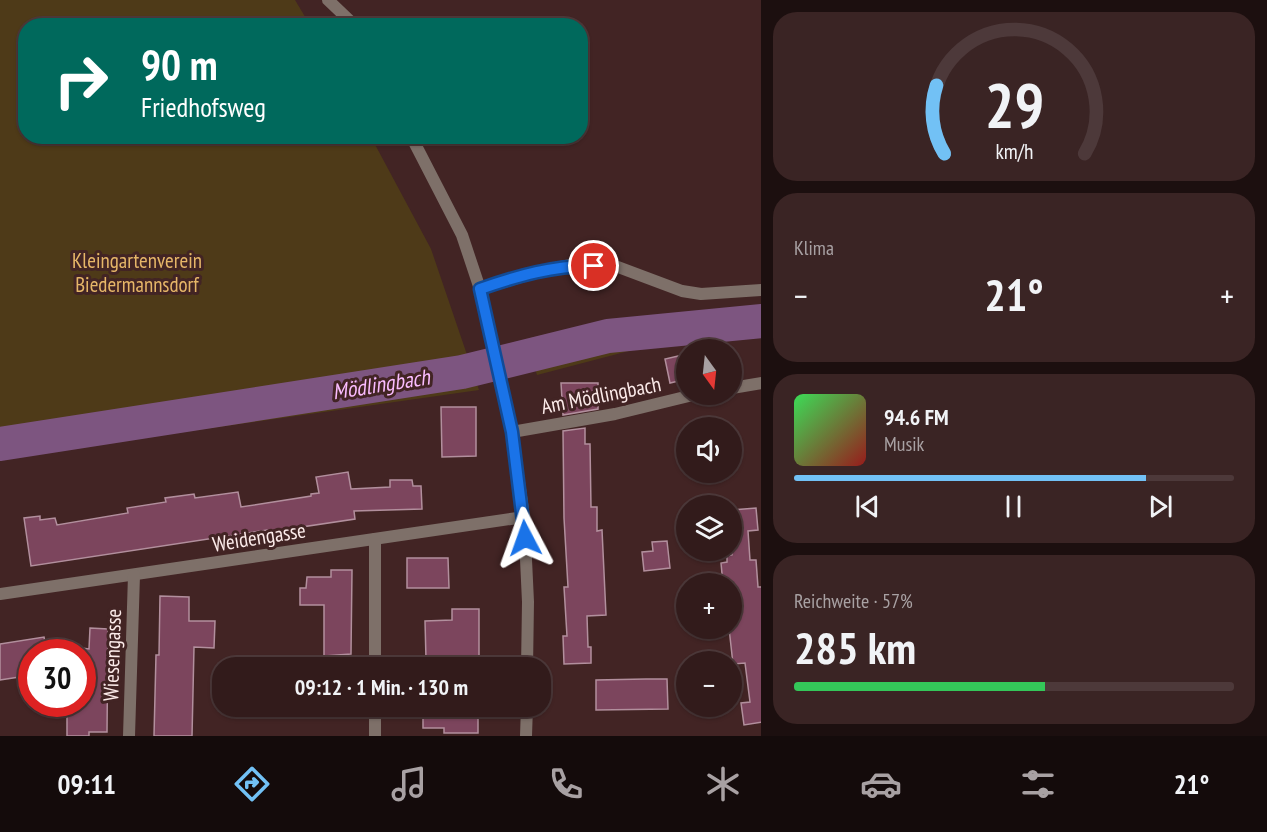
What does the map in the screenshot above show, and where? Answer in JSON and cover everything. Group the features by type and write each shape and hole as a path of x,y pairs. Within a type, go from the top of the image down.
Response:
{"street":[{"path":"328,0 345,18"},
{"path":"340,0 348,18"},
{"path":"415,144 462,235 480,289 504,394 524,517 528,603 527,657"},
{"path":"480,289 541,271 571,265 618,267 682,291 701,294 761,290"},
{"path":"742,386 761,383"},
{"name":"Am Mödlingbach","path":"512,432 615,414 676,399"},
{"name":"Weidengasse","path":"0,594 524,517"},
{"path":"375,539 375,657"},
{"name":"Wiesengasse","path":"129,736 134,575"},
{"path":"375,717 375,736"},
{"path":"526,736 527,717"}],"green space":[{"name":"Kleingartenverein Biedermannsdorf","path":"0,0 295,0 306,18 18,18 18,144 375,144 431,249 479,390 0,458"},
{"path":"761,309 761,334 686,336 537,375 526,339 582,326"}],"building":[{"path":"676,356 676,382 670,383 665,359"},
{"path":"561,383 598,383 598,409 563,415"},
{"path":"441,407 476,407 476,456 442,457"},
{"path":"585,428 585,444 590,444 591,507 597,507 597,531 602,530 606,615 587,616 591,663 564,664 563,636 567,636 564,587 568,587 563,431"},
{"path":"348,472 351,489 390,487 390,480 412,480 413,486 421,486 422,509 354,511 355,519 268,534 267,530 31,566 24,518 40,516 40,520 55,518 57,525 128,513 127,508 166,502 165,498 194,494 195,498 238,492 241,507 311,496 311,494 319,493 316,477"},
{"path":"756,508 758,530 748,531 750,560 756,560 758,587 761,587 761,722 744,725 742,703 750,702 745,663 742,663 742,651 732,651 730,639 742,639 742,573 722,573 721,563 742,561 742,509"},
{"path":"667,541 670,568 644,571 642,552 653,551 652,542"},
{"path":"407,558 448,558 449,588 407,588"},
{"path":"331,570 352,570 351,654 324,656 324,605 300,605 300,588 306,588 307,577 331,577"},
{"path":"160,596 189,597 189,621 215,621 214,648 194,647 192,736 154,736"},
{"path":"452,609 479,609 479,657 426,657 425,621 452,620"},
{"path":"90,628 108,629 107,732 89,732 89,736 67,736 67,717 96,717 96,639 89,639"},
{"path":"18,641 18,677 0,680 0,644"},
{"path":"667,679 668,709 596,710 596,680"},
{"path":"423,717 478,717 478,733 444,733 444,728 423,728"}],"waterway":[{"name":"Mödlingbach","path":"0,444 462,372 608,336 761,321"}],"route":[{"path":"525,538 512,432 480,289 541,271 571,265 594,266"}]}
